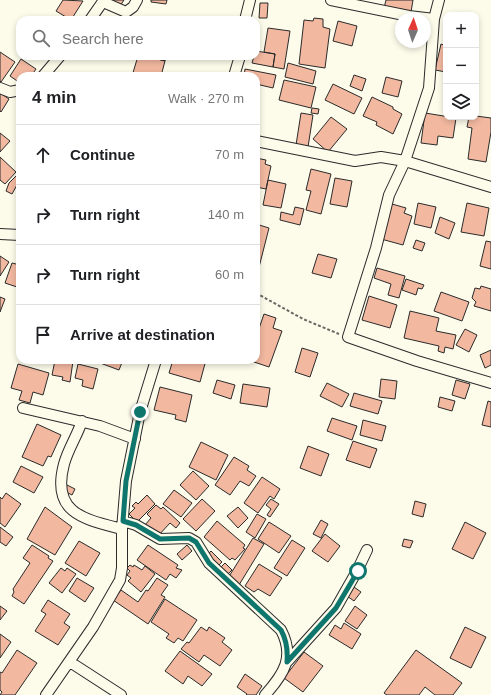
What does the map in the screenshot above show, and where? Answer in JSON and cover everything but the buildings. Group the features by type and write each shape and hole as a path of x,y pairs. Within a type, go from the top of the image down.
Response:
{"street":[{"path":"93,16 104,1 126,12 137,0"},
{"path":"246,16 250,0"},
{"path":"331,0 409,16 434,19"},
{"path":"439,0 434,19 429,88 405,161 388,195 376,248 348,337 418,361 491,383"},
{"path":"46,72 57,60"},
{"path":"235,72 239,60"},
{"path":"0,88 10,92 16,91"},
{"path":"260,141 355,160 381,157 405,161 491,187"},
{"path":"0,234 16,235"},
{"path":"46,695 70,662 120,580 122,568 126,481 140,412 155,364"},
{"path":"23,408 82,421 135,439"},
{"path":"82,421 64,463 60,484 61,494 66,505 77,514 96,523 136,525 160,539 189,538 196,542 209,563 281,630 286,640 288,651 287,662"},
{"path":"265,695 273,686 287,662 336,608 358,571 367,550"},
{"path":"70,662 121,695"}],"path":[{"path":"260,296 303,320 348,337"}],"route":[{"path":"140,412 126,481 123,521 147,530 160,539 189,538 196,542 209,563 281,630 286,640 288,651 287,662 336,608 358,571"}]}
